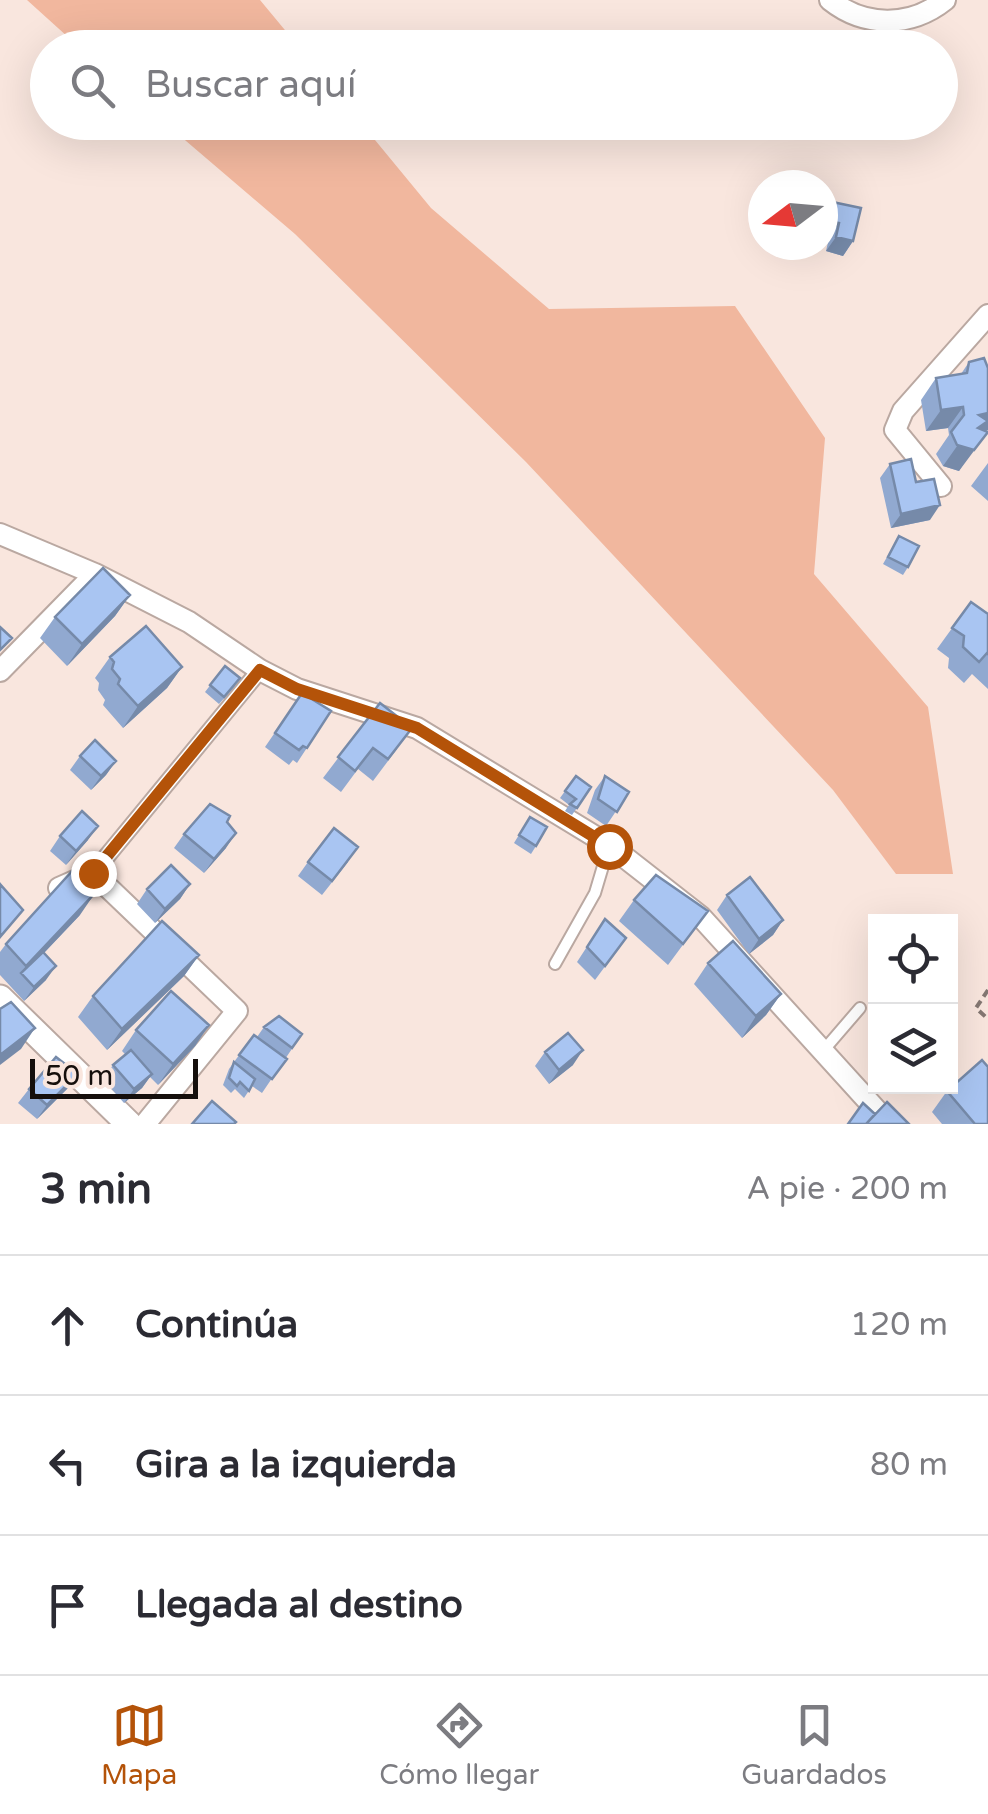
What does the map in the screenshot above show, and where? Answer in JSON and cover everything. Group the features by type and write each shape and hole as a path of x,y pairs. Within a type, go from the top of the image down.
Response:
{"street":[{"path":"830,0 874,22 929,13 944,0"},
{"path":"941,486 896,430 903,411 988,315"},
{"path":"0,534 95,574 189,622 260,670 297,689 417,728 609,846 701,917 889,1124"},
{"path":"0,672 95,574"},
{"path":"46,901 66,883 93,873 260,670"},
{"path":"93,873 238,1011 145,1124"},
{"path":"0,998 129,1124"}],"lane":[{"path":"556,964 596,893 609,846"},
{"path":"822,1052 860,1008"}],"path":[{"path":"988,990 976,1008 988,1019"}],"shaded area":[{"path":"27,0 260,0 285,30 60,30"},
{"path":"185,140 375,140 431,208 549,309 735,306 825,438 814,574 928,707 953,874 896,874 833,790 526,462 295,234"}],"building":[{"path":"838,203 861,208 853,241 838,237"},
{"path":"984,358 988,368 988,413 979,415 988,421 978,428 988,432 974,450 957,445 951,432 964,415 963,407 941,410 936,378 967,373 969,362"},
{"path":"911,459 916,482 934,479 940,505 901,514 890,464"},
{"path":"899,536 919,546 908,567 888,557"},
{"path":"103,568 130,595 82,644 55,617"},
{"path":"971,602 988,614 988,654 979,662 963,647 964,636 952,628"},
{"path":"146,626 182,667 138,706 118,684 120,679 112,669 114,662 110,657"},
{"path":"0,627 12,638 0,650"},
{"path":"225,666 240,678 224,697 210,685"},
{"path":"302,693 331,711 307,748 299,750 275,733"},
{"path":"380,703 412,728 388,759 373,748 355,771 338,757"},
{"path":"95,740 116,761 101,776 80,756"},
{"path":"576,776 591,787 577,808 570,804 576,799 565,791"},
{"path":"605,776 629,792 617,812 598,799"},
{"path":"210,804 230,816 227,822 236,833 214,859 184,834"},
{"path":"82,811 98,826 76,851 60,836"},
{"path":"530,817 547,827 536,846 519,835"},
{"path":"334,828 358,847 332,881 308,862"},
{"path":"171,865 190,884 165,909 147,889"},
{"path":"73,870 95,893 26,966 6,944"},
{"path":"656,875 708,911 683,944 634,900"},
{"path":"750,877 783,920 759,939 727,895"},
{"path":"0,884 23,910 0,937"},
{"path":"605,919 626,938 605,966 587,947"},
{"path":"162,921 199,955 122,1029 93,996"},
{"path":"733,941 781,994 756,1016 708,963"},
{"path":"43,952 56,966 34,987 21,973"},
{"path":"171,991 209,1025 173,1064 136,1030"},
{"path":"11,1002 35,1028 0,1055 0,1009"},
{"path":"279,1016 302,1034 292,1048 264,1027"},
{"path":"568,1033 583,1050 559,1070 545,1052"},
{"path":"254,1035 287,1059 272,1079 239,1055"},
{"path":"131,1050 152,1074 134,1089 113,1065"},
{"path":"56,1057 78,1074 47,1105 29,1089"},
{"path":"982,1060 988,1067 988,1124 975,1124 950,1094 958,1094 958,1081"},
{"path":"234,1062 255,1079 249,1091 229,1078"},
{"path":"212,1101 236,1122 192,1124"},
{"path":"887,1102 909,1124 866,1124"},
{"path":"863,1103 875,1114 866,1124 848,1124"}],"route":[{"path":"93,873 260,670 297,689 417,728 609,846"}]}
